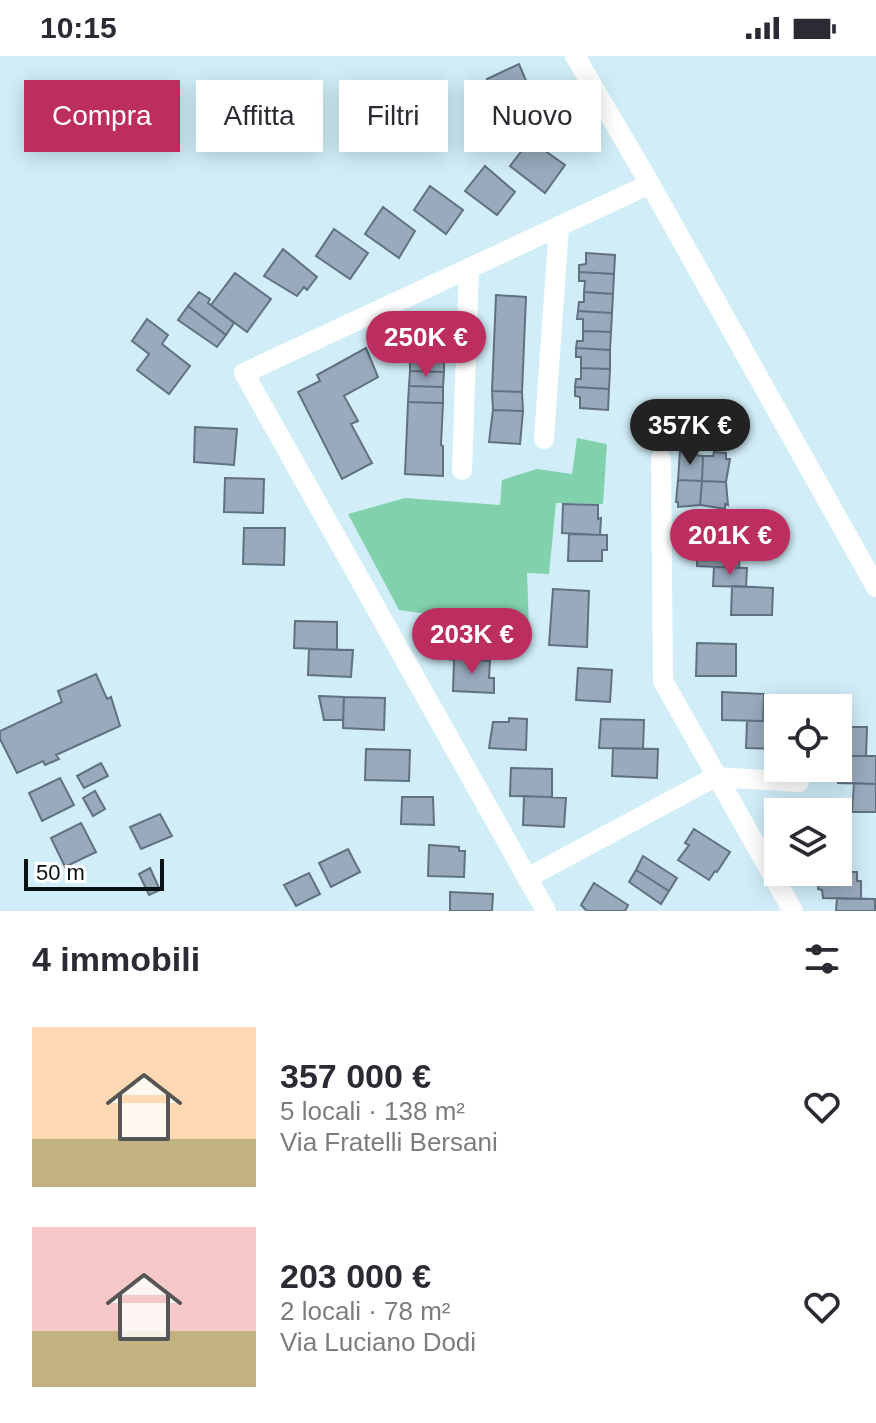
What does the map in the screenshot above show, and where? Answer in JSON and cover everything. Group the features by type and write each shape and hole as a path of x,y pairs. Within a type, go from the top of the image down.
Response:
{"street":[{"path":"575,56 876,587"},
{"path":"546,911 244,373 650,184"},
{"path":"544,439 559,226"},
{"path":"462,470 469,268"},
{"path":"661,459 663,681 793,911"},
{"path":"527,878 715,777 764,780"}],"green space":[{"path":"577,438 607,444 603,504 556,503 549,574 527,573 529,628 399,610 348,514 405,498 500,505 502,480 537,469 572,474"}],"building":[{"path":"519,64 526,80 488,80"},
{"path":"521,152 547,152 565,165 545,193 510,166"},
{"path":"485,166 515,192 497,215 465,191"},
{"path":"430,186 463,210 446,234 414,210"},
{"path":"383,207 415,231 399,258 365,234"},
{"path":"334,229 368,253 350,279 316,256"},
{"path":"283,249 317,277 307,290 304,287 297,296 264,276"},
{"path":"586,253 615,255 614,274 579,272 579,265 586,264"},
{"path":"579,272 614,274 613,294 584,292 585,281 579,281"},
{"path":"235,273 271,299 247,332 211,305"},
{"path":"199,292 234,323 226,335 188,306"},
{"path":"584,292 613,294 612,313 578,311 579,302 584,302"},
{"path":"496,295 526,297 522,392 492,391"},
{"path":"188,306 226,335 217,347 178,320"},
{"path":"578,311 612,313 611,332 583,331 583,319 577,319"},
{"path":"147,319 168,335 162,344 190,366 169,394 137,370 149,354 132,341"},
{"path":"429,322 446,323 444,357 428,356"},
{"path":"411,328 428,329 428,356 410,356"},
{"path":"583,331 611,332 610,350 576,348 577,341 583,341"},
{"path":"366,348 378,377 344,396 358,421 351,424 372,463 342,479 298,392 320,381 317,375"},
{"path":"576,348 610,350 610,369 581,368 581,357 576,357"},
{"path":"410,356 444,357 444,372 410,371"},
{"path":"581,368 610,369 609,389 575,387 576,379 581,379"},
{"path":"410,371 444,372 443,387 409,386"},
{"path":"409,386 443,387 443,403 408,402"},
{"path":"575,387 609,389 608,410 580,408 580,397 575,396"},
{"path":"492,391 522,392 523,411 493,410"},
{"path":"408,402 443,403 443,476 405,474"},
{"path":"493,410 523,411 520,444 489,442"},
{"path":"195,427 237,429 234,465 194,462"},
{"path":"680,451 703,456 702,481 678,480"},
{"path":"714,452 726,453 726,459 730,459 726,482 702,481 703,456 713,456"},
{"path":"225,478 264,479 263,513 224,512"},
{"path":"678,480 702,481 700,505 678,507"},
{"path":"702,481 726,482 728,505 725,504 725,509 700,505"},
{"path":"563,504 598,505 600,535 562,533"},
{"path":"244,528 285,528 284,565 243,564"},
{"path":"569,534 607,535 607,550 602,550 602,561 568,561"},
{"path":"698,537 740,538 739,568 697,566"},
{"path":"714,567 747,568 746,587 713,586"},
{"path":"732,586 773,588 772,615 731,615"},
{"path":"553,589 589,591 587,647 549,645"},
{"path":"437,620 478,622 473,652 467,652 467,655 485,658 436,657"},
{"path":"295,621 337,622 337,650 294,648"},
{"path":"697,643 736,644 736,676 696,676"},
{"path":"309,649 353,650 351,677 308,675"},
{"path":"436,657 490,661 489,678 494,678 494,693 453,691 454,660"},
{"path":"578,668 612,670 610,702 576,700"},
{"path":"96,674 107,699 111,697 120,726 56,755 59,759 45,765 43,761 17,773 0,739 0,731 62,702 58,691"},
{"path":"722,692 764,694 763,721 722,720"},
{"path":"319,696 344,697 343,720 324,720"},
{"path":"344,697 385,698 384,730 343,728"},
{"path":"509,718 527,719 526,750 489,748 493,722 509,722"},
{"path":"601,719 644,720 643,749 599,748"},
{"path":"747,721 764,721 764,749 746,748"},
{"path":"852,727 867,727 866,756 852,756"},
{"path":"613,748 658,749 657,778 612,776"},
{"path":"366,749 410,750 409,781 365,780"},
{"path":"852,756 876,756 876,784 838,783 852,782"},
{"path":"101,763 108,776 84,788 77,776"},
{"path":"511,768 552,769 552,797 510,796"},
{"path":"60,778 74,805 42,821 29,793"},
{"path":"854,783 876,784 876,812 852,812"},
{"path":"95,791 105,809 93,816 83,798"},
{"path":"524,796 566,798 564,827 523,825"},
{"path":"402,797 433,797 434,825 401,824"},
{"path":"160,814 172,836 141,849 130,827"},
{"path":"81,823 96,852 65,867 51,838"},
{"path":"694,829 730,852 709,880 678,860 689,845 685,843"},
{"path":"429,845 459,847 459,851 465,851 464,877 428,876"},
{"path":"348,849 360,872 331,887 319,863"},
{"path":"643,856 677,878 669,891 636,870"},
{"path":"150,868 160,890 149,895 139,874"},
{"path":"636,870 669,891 661,904 629,882"},
{"path":"852,872 857,872 857,881 861,881 861,899 823,898 822,890 818,886 852,886"},
{"path":"309,873 320,894 296,906 284,885"},
{"path":"594,883 628,905 625,911 587,911 581,905"},
{"path":"450,892 493,894 492,911 450,911"},
{"path":"837,898 875,899 875,911 836,911"}]}
